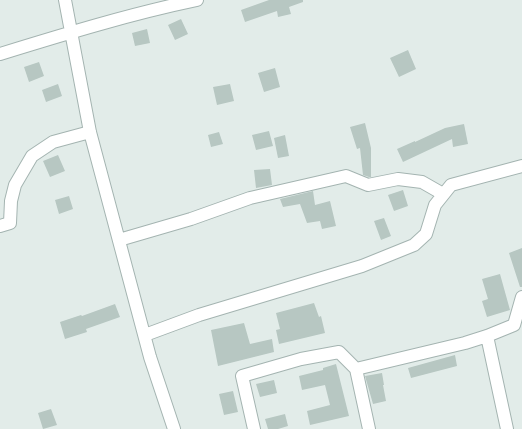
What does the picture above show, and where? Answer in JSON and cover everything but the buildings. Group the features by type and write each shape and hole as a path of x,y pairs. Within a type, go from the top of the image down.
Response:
{"street":[{"path":"65,0 90,132 150,357 174,429"},
{"path":"0,54 72,32 153,10 197,0"},
{"path":"0,226 10,223 11,201 15,185 32,156 53,142 90,132"},
{"path":"145,335 199,315 362,266 414,245 426,234 435,205 451,185 522,166"},
{"path":"119,240 191,219 250,198 346,176 368,185 398,179 422,182 443,194"},
{"path":"356,369 465,343 514,325 522,297"},
{"path":"487,336 507,429"},
{"path":"254,429 242,376 300,359 339,352 356,369 369,429"}]}
